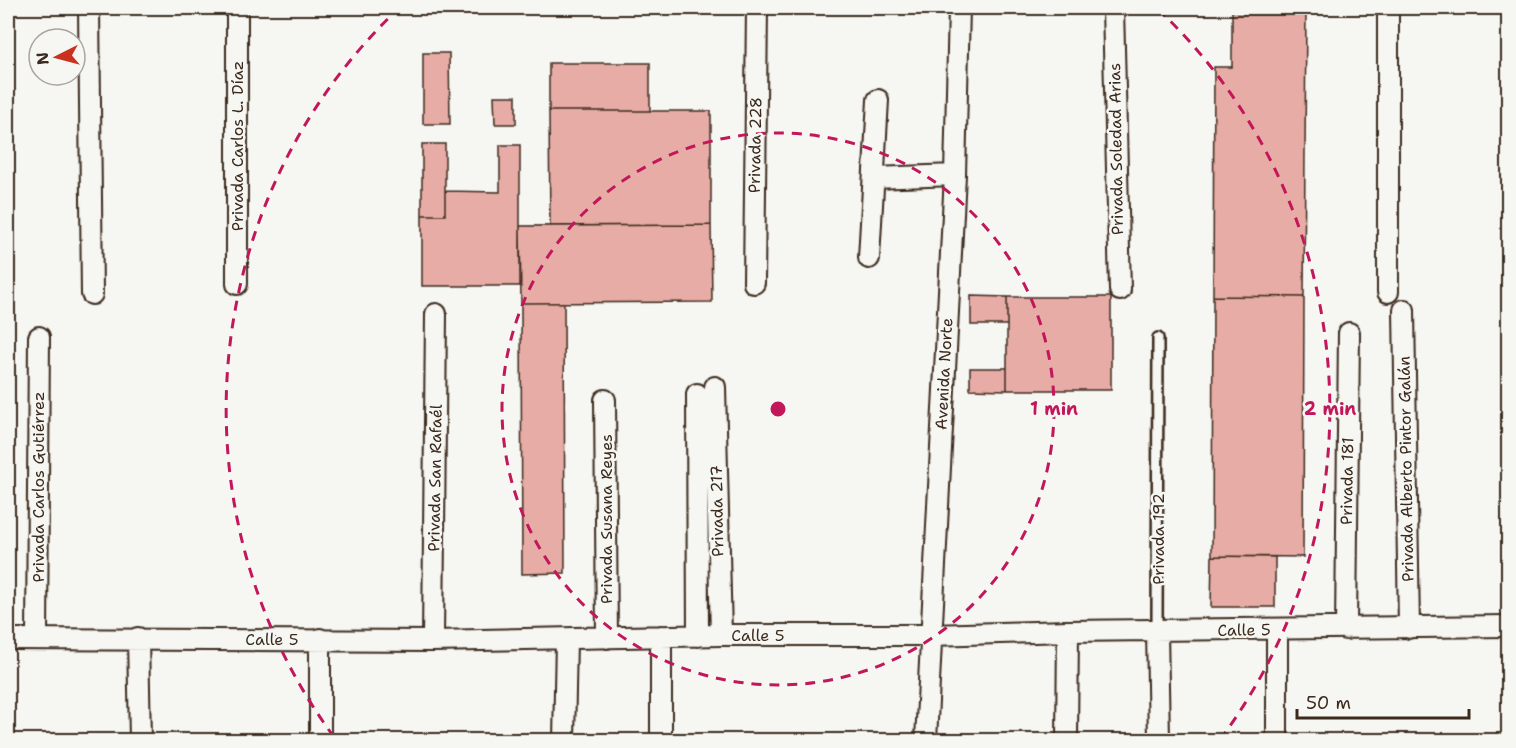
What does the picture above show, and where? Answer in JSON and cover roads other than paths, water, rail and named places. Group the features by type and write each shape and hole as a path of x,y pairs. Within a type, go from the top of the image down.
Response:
{"street":[{"path":"89,8 92,294"},
{"name":"Privada Carlos L. Díaz","path":"237,8 237,284"},
{"name":"Privada 228","path":"754,283 757,8"},
{"name":"Avenida Norte","path":"926,741 955,175 959,8"},
{"name":"Privada Soledad Arias","path":"1113,8 1120,290"},
{"path":"1388,8 1388,292"},
{"path":"869,258 878,100"},
{"path":"874,178 955,175"},
{"name":"Privada Alberto Pintor Galán","path":"1404,310 1409,628"},
{"name":"Privada San Rafaél","path":"433,641 436,314"},
{"name":"Privada 181","path":"1346,629 1349,333"},
{"name":"Privada Carlos Gutiérrez","path":"37,638 39,337"},
{"name":"Privada 217","path":"698,636 706,391 721,635"},
{"name":"Privada Susana Reyes","path":"605,400 607,638"},
{"name":"Calle 5","path":"8,639 566,640 721,635 930,635 1068,631 1157,632 1509,626"},
{"path":"1277,629 1277,741"},
{"path":"1067,741 1068,631"},
{"name":"Privada 192","path":"1157,632 1159,741"},
{"path":"661,636 661,741"},
{"path":"138,638 140,741"},
{"path":"320,639 320,741"},
{"path":"564,741 566,640"}],"lane":[{"name":"Privada 192","path":"1157,632 1158,338"}]}
